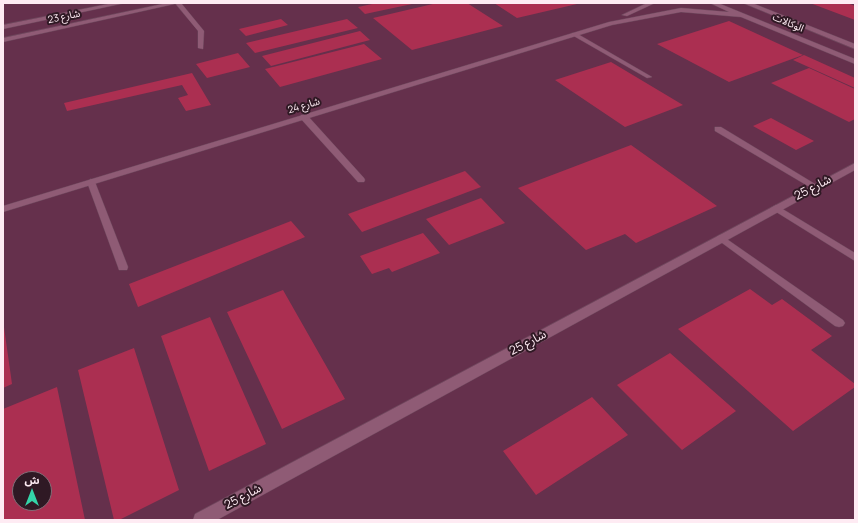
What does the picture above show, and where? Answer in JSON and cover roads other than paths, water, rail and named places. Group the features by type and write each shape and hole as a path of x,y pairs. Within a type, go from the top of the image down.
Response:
{"street":[{"name":"شارع 23","path":"3,27 122,3"},
{"name":"شارع 23","path":"3,40 177,3"},
{"name":"شارع 24","path":"610,23 652,3"},
{"name":"الوكالات","path":"713,3 855,62"},
{"name":"الوكالات","path":"746,3 855,46"},
{"name":"شارع 24","path":"3,209 610,23 656,13 681,10 742,15"},
{"name":"شارع 25","path":"201,520 855,166"}],"lane":[{"path":"177,3 201,31 201,48"},
{"path":"574,34 649,77"},
{"path":"304,117 361,180"},
{"path":"718,128 816,187"},
{"path":"91,182 123,267"},
{"path":"776,208 855,258"},
{"path":"721,238 839,323"}]}
